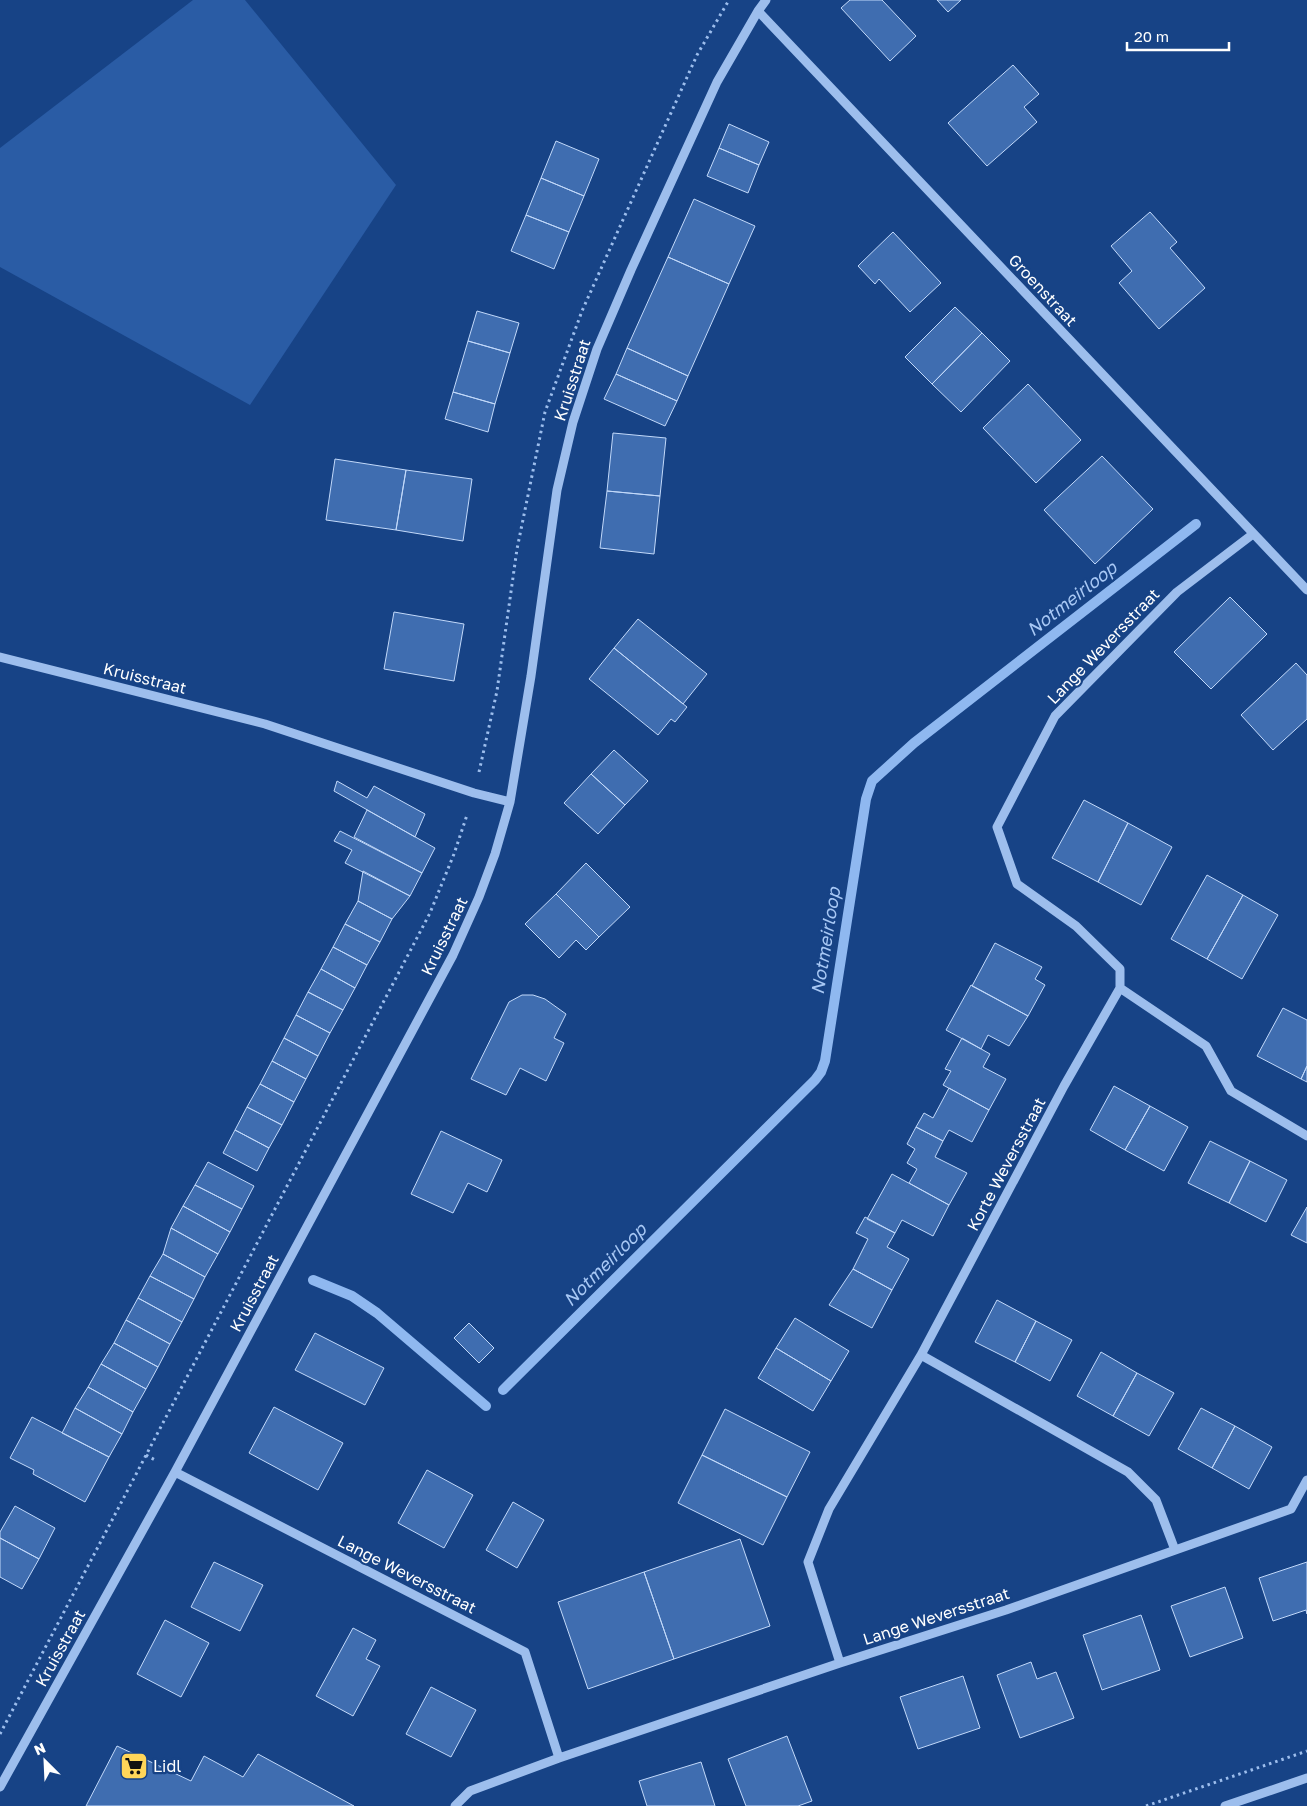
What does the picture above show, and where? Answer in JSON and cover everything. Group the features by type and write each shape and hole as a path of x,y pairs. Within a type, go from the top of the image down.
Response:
{"street":[{"name":"Kruisstraat","path":"0,1787 175,1472 453,954 479,896 492,862 510,802 531,676 557,490 573,422 597,349 631,270 717,82 766,0"},
{"name":"Groenstraat","path":"758,11 1307,590"},
{"name":"Lange Weversstraat","path":"1120,988 1120,969 1076,926 1017,884 996,827 1055,716 1176,592 1253,534"},
{"name":"Kruisstraat","path":"0,656 265,724 474,793 510,802"},
{"path":"1120,988 1206,1046 1231,1091 1307,1136"},
{"name":"Korte Weversstraat","path":"840,1663 808,1562 829,1509 921,1355 1064,1086 1120,988"},
{"path":"921,1355 1128,1472 1156,1500 1175,1550"},
{"name":"Lange Weversstraat","path":"175,1472 525,1652 558,1758"},
{"name":"Lange Weversstraat","path":"455,1806 470,1791 558,1758 840,1663 1006,1610 1291,1509 1307,1480"},
{"path":"1226,1806 1307,1778"}],"path":[{"path":"0,1734 430,913 454,854 474,793"},
{"path":"1146,1806 1307,1751"}],"shaded area":[{"path":"193,0 245,0 396,185 250,405 0,267 0,148"}],"building":[{"path":"850,0 882,0 916,36 890,61 841,8"},
{"path":"937,0 961,0 948,12"},
{"path":"1013,65 1039,94 1024,107 1037,122 987,166 948,123"},
{"path":"729,124 769,142 759,165 719,148"},
{"path":"556,141 599,159 584,196 541,178"},
{"path":"719,148 759,165 748,193 707,176"},
{"path":"541,178 584,196 569,232 526,215"},
{"path":"694,199 755,226 729,284 668,257"},
{"path":"1150,212 1177,242 1170,248 1205,288 1159,329 1119,283 1132,271 1111,246"},
{"path":"526,215 569,232 554,269 511,251"},
{"path":"893,232 941,283 910,312 879,279 875,284 858,266"},
{"path":"668,257 729,284 688,376 627,348"},
{"path":"955,307 982,333 932,384 905,357"},
{"path":"477,311 519,323 510,353 468,341"},
{"path":"982,333 1010,361 961,412 932,384"},
{"path":"468,341 510,353 495,404 453,392"},
{"path":"627,348 688,376 677,401 616,374"},
{"path":"616,374 677,401 665,426 604,399"},
{"path":"1028,384 1081,440 1036,483 983,428"},
{"path":"453,392 495,404 488,432 445,419"},
{"path":"613,433 666,438 660,496 607,491"},
{"path":"1102,456 1153,509 1095,564 1044,510"},
{"path":"335,459 406,470 396,530 326,520"},
{"path":"406,470 472,479 463,541 396,530"},
{"path":"607,491 660,496 654,554 600,548"},
{"path":"1230,597 1267,634 1211,689 1174,652"},
{"path":"394,612 464,624 454,681 384,669"},
{"path":"638,619 707,674 683,704 614,648"},
{"path":"614,648 687,707 675,722 671,719 658,735 589,679"},
{"path":"1296,663 1307,675 1307,719 1273,750 1241,715"},
{"path":"614,750 648,781 625,805 591,774"},
{"path":"591,774 625,805 598,834 564,803"},
{"path":"337,781 367,798 374,786 425,814 415,837 334,791"},
{"path":"1084,800 1128,823 1098,882 1052,858"},
{"path":"367,810 435,848 422,873 354,837"},
{"path":"1128,823 1172,847 1141,905 1098,882"},
{"path":"340,831 422,873 410,896 345,863 352,850 334,841"},
{"path":"586,863 630,907 599,937 556,894"},
{"path":"363,871 410,896 392,919 358,901"},
{"path":"1207,875 1243,895 1207,959 1171,939"},
{"path":"556,894 599,937 586,950 576,940 559,958 525,924"},
{"path":"1243,895 1278,915 1242,979 1207,959"},
{"path":"358,901 392,919 380,942 345,924"},
{"path":"345,924 380,942 367,965 333,947"},
{"path":"995,943 1042,967 1035,979 1045,985 1028,1016 972,986"},
{"path":"333,947 367,965 355,988 321,969"},
{"path":"321,969 355,988 343,1010 308,992"},
{"path":"971,985 1028,1016 1009,1046 988,1035 981,1049 946,1030"},
{"path":"308,992 343,1010 330,1033 296,1015"},
{"path":"522,995 533,995 545,999 566,1014 554,1038 564,1043 546,1081 520,1068 506,1095 471,1079 509,1002"},
{"path":"1283,1008 1307,1020 1307,1066 1301,1079 1257,1056"},
{"path":"296,1015 330,1033 318,1056 284,1038"},
{"path":"284,1038 318,1056 306,1079 272,1061"},
{"path":"962,1038 990,1054 983,1067 1006,1079 989,1110 943,1085 951,1071 945,1069"},
{"path":"272,1061 306,1079 294,1102 260,1084"},
{"path":"1307,1066 1307,1082 1301,1079"},
{"path":"260,1084 294,1102 282,1125 247,1107"},
{"path":"1114,1086 1150,1106 1125,1150 1090,1130"},
{"path":"949,1088 989,1110 972,1142 949,1130 943,1141 916,1127 924,1113 933,1118"},
{"path":"1150,1106 1188,1127 1164,1171 1125,1150"},
{"path":"247,1107 282,1125 269,1148 235,1130"},
{"path":"916,1127 943,1141 935,1157 967,1173 949,1205 909,1183 917,1169 907,1163 915,1149 907,1144"},
{"path":"235,1130 269,1148 257,1171 223,1153"},
{"path":"441,1131 502,1160 487,1192 468,1183 453,1213 411,1194"},
{"path":"1210,1141 1250,1161 1229,1203 1188,1183"},
{"path":"1250,1161 1287,1180 1266,1222 1229,1203"},
{"path":"208,1162 254,1186 242,1209 195,1185"},
{"path":"892,1174 949,1205 933,1236 902,1220 895,1233 867,1219"},
{"path":"195,1185 242,1209 230,1232 183,1206"},
{"path":"183,1206 230,1232 218,1254 171,1228"},
{"path":"1307,1207 1307,1243 1291,1235"},
{"path":"865,1217 895,1233 887,1247 909,1259 892,1290 853,1269 868,1239 856,1233"},
{"path":"171,1228 218,1254 205,1277 163,1254"},
{"path":"163,1254 205,1277 194,1299 150,1276"},
{"path":"853,1269 892,1290 872,1328 829,1305"},
{"path":"150,1276 194,1299 182,1322 138,1298"},
{"path":"138,1298 182,1322 170,1344 126,1320"},
{"path":"997,1300 1036,1321 1015,1362 975,1342"},
{"path":"795,1318 849,1351 831,1381 776,1348"},
{"path":"126,1320 170,1344 158,1367 114,1343"},
{"path":"1036,1321 1072,1340 1050,1381 1015,1362"},
{"path":"469,1323 494,1348 479,1363 454,1338"},
{"path":"315,1333 384,1368 365,1405 295,1370"},
{"path":"114,1343 158,1367 146,1389 101,1364"},
{"path":"776,1348 831,1381 813,1411 758,1378"},
{"path":"1101,1352 1137,1373 1113,1416 1077,1396"},
{"path":"101,1364 146,1389 133,1412 88,1387"},
{"path":"1137,1373 1174,1393 1149,1436 1113,1416"},
{"path":"88,1387 133,1412 122,1434 75,1408"},
{"path":"274,1407 343,1443 318,1490 249,1453"},
{"path":"75,1408 122,1434 109,1457 62,1433"},
{"path":"1201,1408 1235,1426 1212,1468 1178,1449"},
{"path":"725,1409 810,1452 787,1497 702,1455"},
{"path":"32,1417 109,1457 85,1502 33,1474 34,1470 10,1458"},
{"path":"1235,1426 1272,1447 1249,1489 1212,1468"},
{"path":"702,1455 787,1497 763,1545 678,1503"},
{"path":"427,1470 473,1495 444,1548 398,1523"},
{"path":"513,1502 544,1520 517,1568 486,1550"},
{"path":"15,1506 55,1528 39,1559 0,1538 0,1532"},
{"path":"0,1538 39,1559 22,1589 0,1577"},
{"path":"740,1539 770,1626 674,1659 644,1572"},
{"path":"214,1562 263,1585 240,1631 191,1607"},
{"path":"1307,1562 1307,1614 1306,1610 1273,1621 1259,1578"},
{"path":"644,1572 674,1659 588,1689 558,1602"},
{"path":"1225,1587 1243,1638 1190,1657 1171,1606"},
{"path":"1141,1615 1160,1670 1102,1690 1083,1635"},
{"path":"165,1620 209,1643 181,1697 137,1674"},
{"path":"353,1628 376,1640 366,1659 380,1666 353,1716 316,1696"},
{"path":"1031,1662 1037,1679 1056,1672 1074,1718 1020,1738 997,1675"},
{"path":"963,1676 980,1728 918,1749 900,1697"},
{"path":"431,1687 476,1710 451,1757 406,1734"},
{"path":"787,1736 812,1801 798,1806 746,1806 728,1759"},
{"name":"Lidl","path":"117,1746 191,1781 204,1756 243,1777 258,1754 354,1806 86,1806"},
{"path":"701,1762 715,1806 647,1806 639,1781"}],"waterway":[{"name":"Notmeirloop","path":"503,1390 821,1072 825,1061 866,799 872,781 914,743 1196,524"},
{"name":"Notmeirloop","path":"313,1280 352,1296 377,1313 486,1406"}],"place":[{"name":"Lidl","path":"134,1766"}]}
